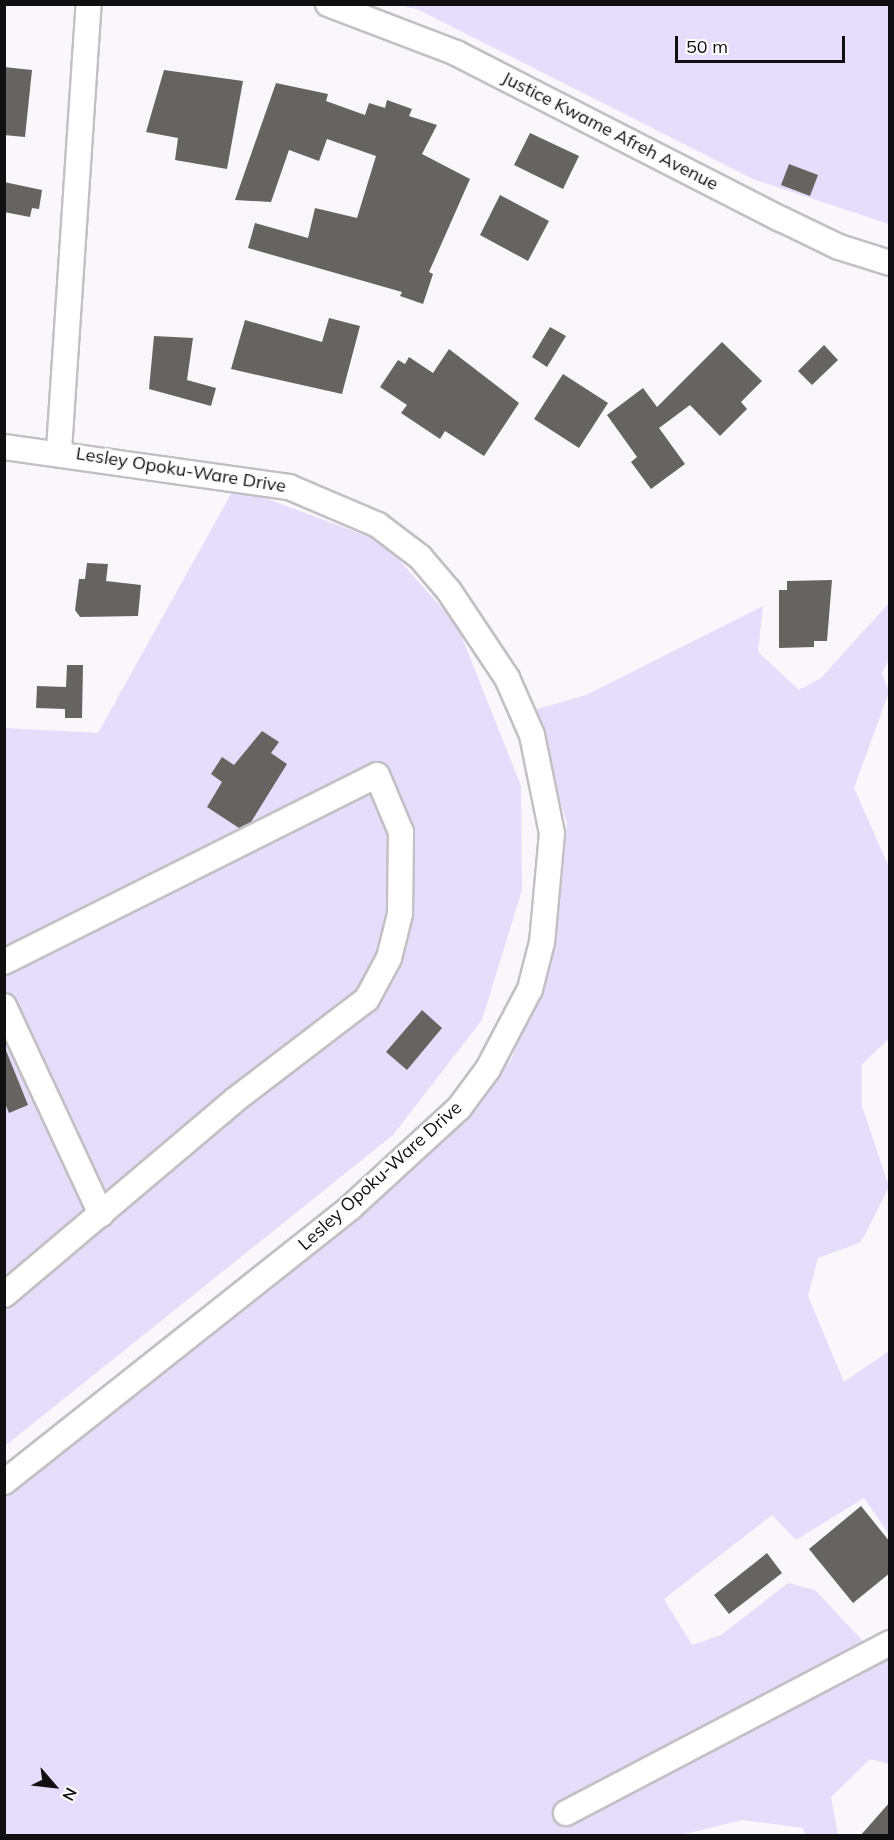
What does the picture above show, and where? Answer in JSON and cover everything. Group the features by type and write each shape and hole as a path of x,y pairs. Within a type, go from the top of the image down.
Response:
{"street":[{"path":"59,450 88,4"},
{"name":"Justice Kwame Afreh Avenue","path":"328,4 456,53 781,219 839,247 890,263"},
{"name":"Lesley Opoku-Ware Drive","path":"4,447 59,450 289,487 378,525 420,557 449,591 507,678 532,735 552,834 542,942 530,989 488,1069 459,1108 350,1208 4,1482"},
{"path":"4,962 376,775 401,832 400,914 388,958 368,999 235,1100 4,1295"},
{"path":"4,1006 101,1214"},
{"path":"566,1813 890,1642"}],"shaded area":[{"path":"399,5 889,5 889,224 753,179 417,9"},
{"path":"235,487 383,542 457,625 521,786 522,890 482,1020 393,1135 5,1446 4,728 98,733"},
{"path":"889,603 889,659 882,673 889,692 854,788 889,867 889,1039 862,1064 862,1106 889,1187 861,1242 818,1258 808,1296 844,1382 889,1351 889,1534 864,1498 796,1540 772,1515 664,1599 692,1645 721,1635 788,1583 815,1590 877,1656 889,1650 889,1764 870,1759 831,1797 838,1835 806,1835 803,1828 742,1820 677,1836 5,1835 4,1493 107,1417 443,1138 511,1060 552,958 567,824 534,710 586,695 763,606 758,652 799,690 821,678"}],"building":[{"path":"4,67 32,70 25,137 4,135"},
{"path":"164,70 243,81 227,169 175,160 178,138 146,132"},
{"path":"276,83 328,94 326,101 365,115 369,103 385,108 387,100 412,109 409,116 437,125 422,154 470,179 429,272 433,274 423,304 400,296 402,292 248,248 255,223 308,238 315,208 357,218 376,156 327,139 319,161 289,150 271,202 235,200"},
{"path":"530,133 579,156 563,189 514,165"},
{"path":"789,164 818,175 810,196 781,185"},
{"path":"4,182 42,190 39,209 32,208 30,217 4,212"},
{"path":"500,195 549,221 528,261 480,235"},
{"path":"329,318 360,326 342,394 231,369 245,320 322,342"},
{"path":"550,327 566,336 547,367 532,357"},
{"path":"154,336 193,338 187,380 216,388 211,406 149,389"},
{"path":"722,342 762,381 741,402 747,409 720,436 690,405 659,428 685,464 651,489 631,462 637,457 607,415 643,388 657,407"},
{"path":"824,345 838,360 812,385 798,371"},
{"path":"449,349 519,403 484,456 445,431 440,439 401,413 407,405 380,387 398,360 405,364 409,357 433,373"},
{"path":"563,374 608,403 579,448 534,419"},
{"path":"87,563 108,564 106,581 141,585 138,616 80,617 75,610 79,579 85,579"},
{"path":"832,580 827,641 814,641 814,647 779,648 779,590 787,590 787,581"},
{"path":"67,665 83,665 82,718 65,718 65,709 36,708 37,686 66,687"},
{"path":"262,731 279,742 271,753 287,764 251,822 239,828 207,807 222,782 211,774 222,757 234,765"},
{"path":"422,1010 442,1028 407,1070 386,1052"},
{"path":"5,1048 28,1105 9,1113 4,1101"},
{"path":"861,1506 890,1542 890,1573 853,1603 809,1549"},
{"path":"767,1553 782,1573 729,1614 714,1595"},
{"path":"890,1802 890,1836 860,1836"}]}
